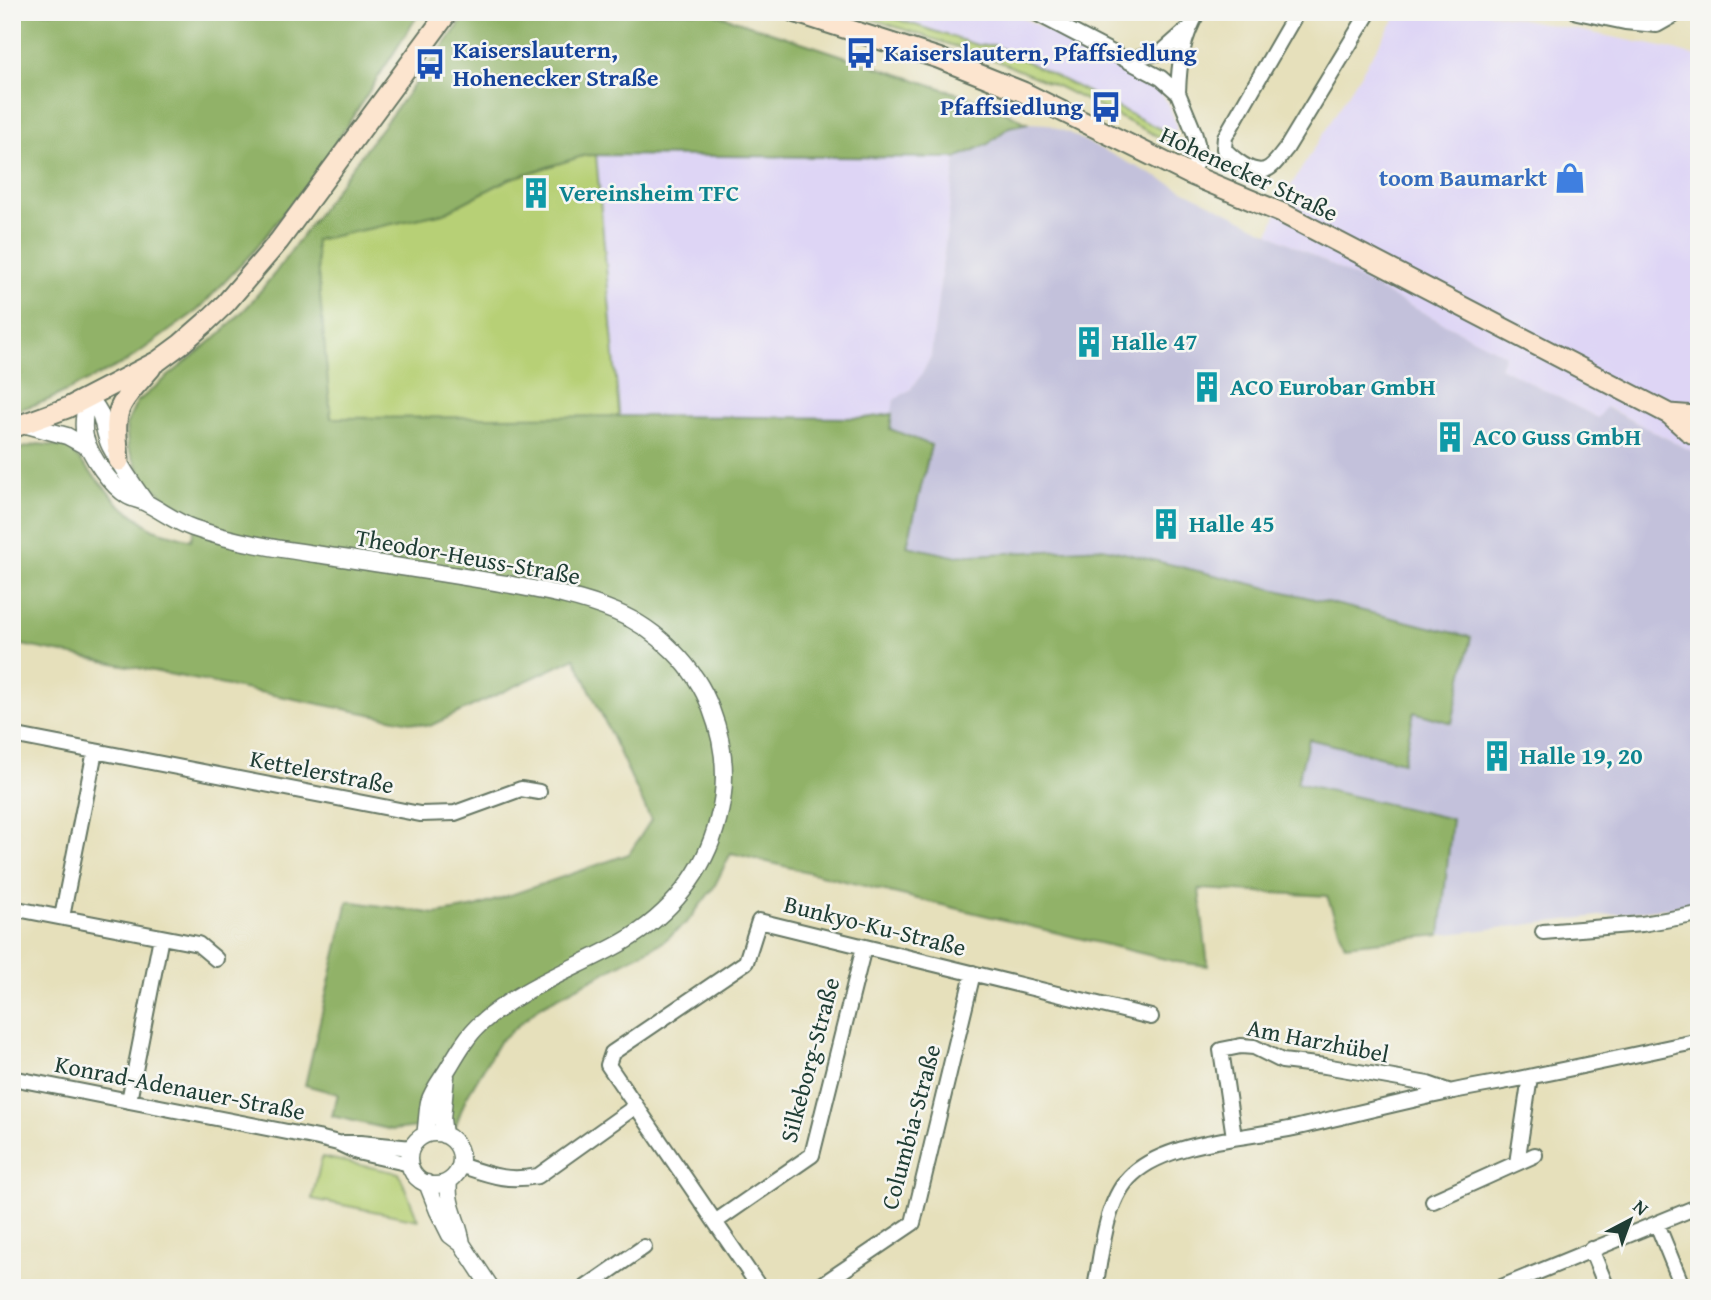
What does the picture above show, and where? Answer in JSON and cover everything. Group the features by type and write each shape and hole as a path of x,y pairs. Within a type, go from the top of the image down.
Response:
{"main road":[{"path":"429,38 432,12"},
{"path":"18,426 67,408 158,361 226,303 279,240 448,12"},
{"name":"Hohenecker Straße","path":"794,12 977,72 1189,174 1284,214 1669,414 1688,431 1699,436"},
{"path":"119,461 117,426 121,405 158,361"},
{"name":"Hohenecker Straße","path":"1669,414 1699,418"}],"street":[{"path":"1034,12 1161,78 1178,93 1197,143 1198,160 1189,174"},
{"path":"1128,60 1162,52 1188,28 1198,12"},
{"path":"1297,12 1225,137 1224,149 1235,160 1254,169 1265,170 1275,163 1286,149 1370,12"},
{"path":"1577,12 1625,22 1657,25 1676,12"},
{"path":"1178,93 1180,60 1188,28"},
{"name":"Theodor-Heuss-Straße","path":"86,398 84,435 108,478 127,495 191,527 247,543 568,595 618,613 668,646 692,673 710,706 723,752 724,781 714,837 699,870 654,922 624,941 523,993 478,1026 459,1049 437,1084 429,1102 425,1135"},
{"name":"Theodor-Heuss-Straße","path":"86,398 95,404 102,416 108,443 125,474 147,504"},
{"path":"18,426 66,436 89,448"},
{"name":"Kettelerstraße","path":"12,735 420,814 455,813 521,789 538,792"},
{"path":"62,917 95,751"},
{"path":"12,908 198,944 216,959"},
{"path":"1543,932 1642,924 1699,914"},
{"name":"Bunkyo-Ku-Straße","path":"636,1106 608,1065 612,1053 746,962 759,921 1151,1017"},
{"path":"129,1101 161,937"},
{"name":"Silkeborg-Straße","path":"715,1222 812,1155 864,947"},
{"name":"Columbia-Straße","path":"817,1288 913,1223 972,973"},
{"name":"Am Harzhübel","path":"1095,1288 1111,1208 1119,1191 1131,1176 1148,1162 1160,1157 1234,1137 1290,1128 1699,1041"},
{"name":"Am Harzhübel","path":"1234,1137 1221,1050 1241,1046 1254,1047 1282,1061 1428,1084 1450,1092"},
{"name":"Theodor-Heuss-Straße","path":"447,1070 442,1119 444,1135 454,1142 460,1153 460,1166"},
{"path":"1517,1163 1530,1077"},
{"name":"Konrad-Adenauer-Straße","path":"12,1078 338,1143 360,1143 411,1156"},
{"path":"444,1135 435,1133 417,1140 411,1156 413,1172 419,1179 438,1185 449,1181 460,1166 519,1180 538,1176 636,1106 760,1288"},
{"path":"1433,1201 1535,1155"},
{"path":"449,1181 447,1193 460,1229 462,1244"},
{"path":"427,1183 450,1235 462,1244 491,1288"},
{"path":"1499,1288 1528,1282 1591,1249 1699,1206"},
{"path":"1657,1224 1683,1288"},
{"path":"585,1288 644,1247"},
{"path":"1591,1249 1607,1288"}],"shaded area":[{"path":"875,12 1017,12 1019,16 1152,81 1168,103 1177,126 1174,136 994,45 977,45"},
{"path":"1399,12 1488,12 1667,48 1699,57 1699,455 1606,407 1598,418 1500,367 1505,355 1269,233 1282,200"},
{"path":"1027,123 1047,124 1071,134 1269,233 1505,355 1500,367 1598,418 1605,407 1699,455 1699,904 1440,935 1452,819 1297,783 1309,739 1403,762 1103,548 953,556 906,546 931,445 889,429 894,400 910,390 931,356 956,158 988,144 1009,127"},
{"path":"596,155 956,158 931,356 910,390 894,400 892,414 866,418 618,416"}],"green space":[{"path":"12,12 420,12 321,166 251,254 198,310 126,362 46,401 12,412"},
{"path":"469,12 710,12 995,106 1027,123 1009,127 988,144 956,158 586,155 509,179 444,213 315,240 331,418 865,418 892,414 890,429 931,445 907,546 953,556 1103,548 1471,637 1452,723 1414,712 1403,762 1309,739 1297,783 1452,819 1440,935 1345,945 1327,896 1199,889 1208,966 1177,962 731,853 714,887 688,921 663,942 539,1007 499,1042 466,1098 454,1130 418,1127 392,1130 332,1116 338,1094 305,1085 348,901 436,914 476,907 629,854 651,820 575,658 430,726 12,643 12,451 38,444 68,447 119,504 153,529 191,540 198,516 170,501 144,480 128,448 126,425 137,402 221,333 249,305"},
{"path":"851,12 875,12 977,45 994,45 1174,136 1171,143 1059,87 988,57"},
{"path":"586,155 596,155 620,423 931,445 906,546 331,418 315,240 444,213 509,179"},
{"path":"322,1157 399,1173 418,1220 312,1199"}],"place":[{"name":"Kaiserslautern, Pfaffsiedlung","path":"861,53"},
{"name":"Kaiserslautern, Hohenecker Straße","path":"430,64"},
{"name":"Pfaffsiedlung","path":"1106,107"},
{"name":"toom Baumarkt","path":"1570,178"},
{"name":"Vereinsheim TFC","path":"536,193"},
{"name":"Halle 47","path":"1089,342"},
{"name":"ACO Eurobar GmbH","path":"1207,387"},
{"name":"ACO Guss GmbH","path":"1450,437"},
{"name":"Halle 45","path":"1166,524"},
{"name":"Halle 19, 20","path":"1497,756"}]}
